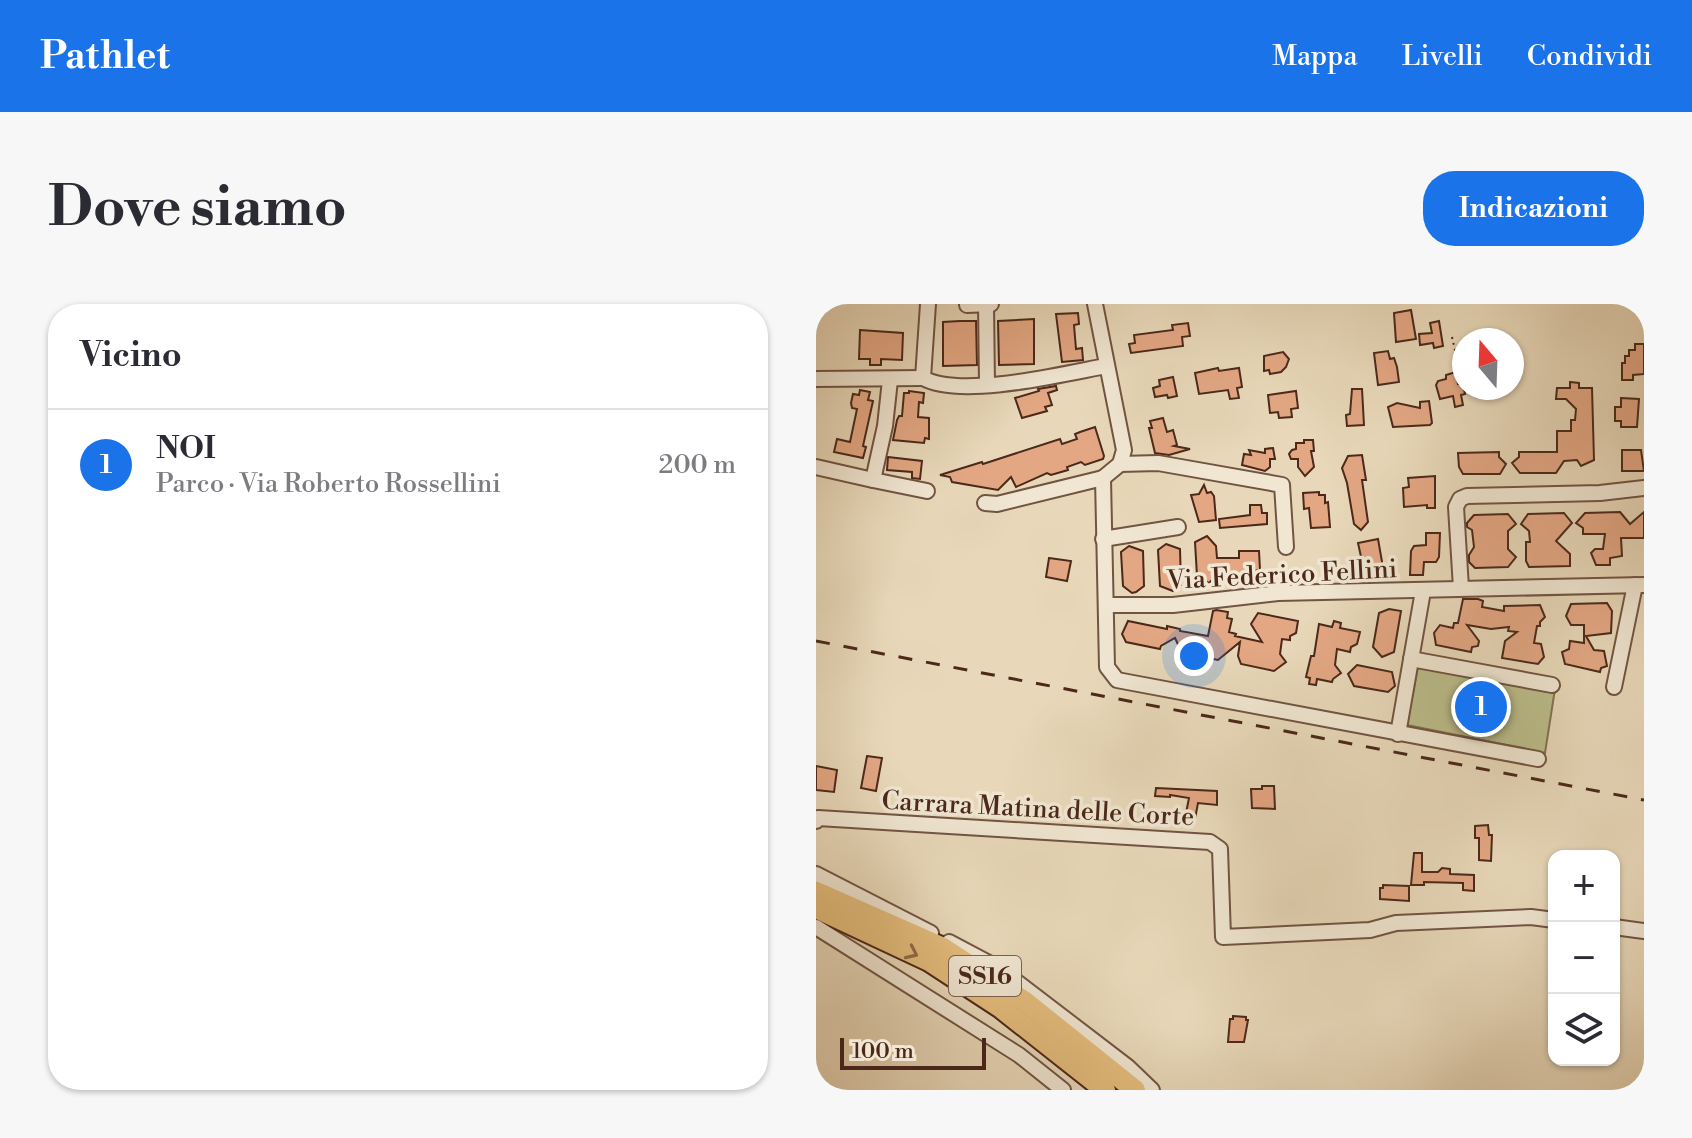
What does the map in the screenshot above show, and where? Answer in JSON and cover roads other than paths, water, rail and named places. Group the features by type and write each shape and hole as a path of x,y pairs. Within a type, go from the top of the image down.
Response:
{"highway":[{"name":"SS16","path":"816,892 943,948 1024,1001 1135,1090"},
{"name":"SS16","path":"816,908 929,961 1001,1008 1105,1090"}],"street":[{"path":"923,378 928,304"},
{"path":"967,305 988,304 987,384"},
{"path":"985,503 997,504 1103,478 1120,464 1124,450 1095,304"},
{"path":"823,379 923,378 934,384 1008,384 1106,366"},
{"path":"873,480 890,396 890,380"},
{"path":"1120,464 1158,463 1282,485 1286,547"},
{"path":"816,467 927,491"},
{"path":"1103,478 1107,667 1117,680 1538,759"},
{"path":"1461,588 1456,507 1460,499 1467,496 1600,493 1644,488"},
{"path":"1103,539 1178,527"},
{"path":"1614,687 1640,585"},
{"name":"Via Federico Fellini","path":"1106,605 1173,605 1278,593 1640,585"},
{"path":"1398,734 1423,591"},
{"path":"1411,659 1552,685"},
{"name":"Carrara Matina delle Corte","path":"816,821 818,818 1210,842 1220,849 1223,937 1370,930 1396,923 1531,917 1548,919"},
{"path":"816,874 1000,969 1128,1067 1152,1090"},
{"path":"816,927 1019,1055 1063,1090"},
{"path":"1620,928 1644,931"}],"railway":[{"path":"816,641 1644,800"}],"place":[{"name":"NOI","path":"1481,707"}]}
